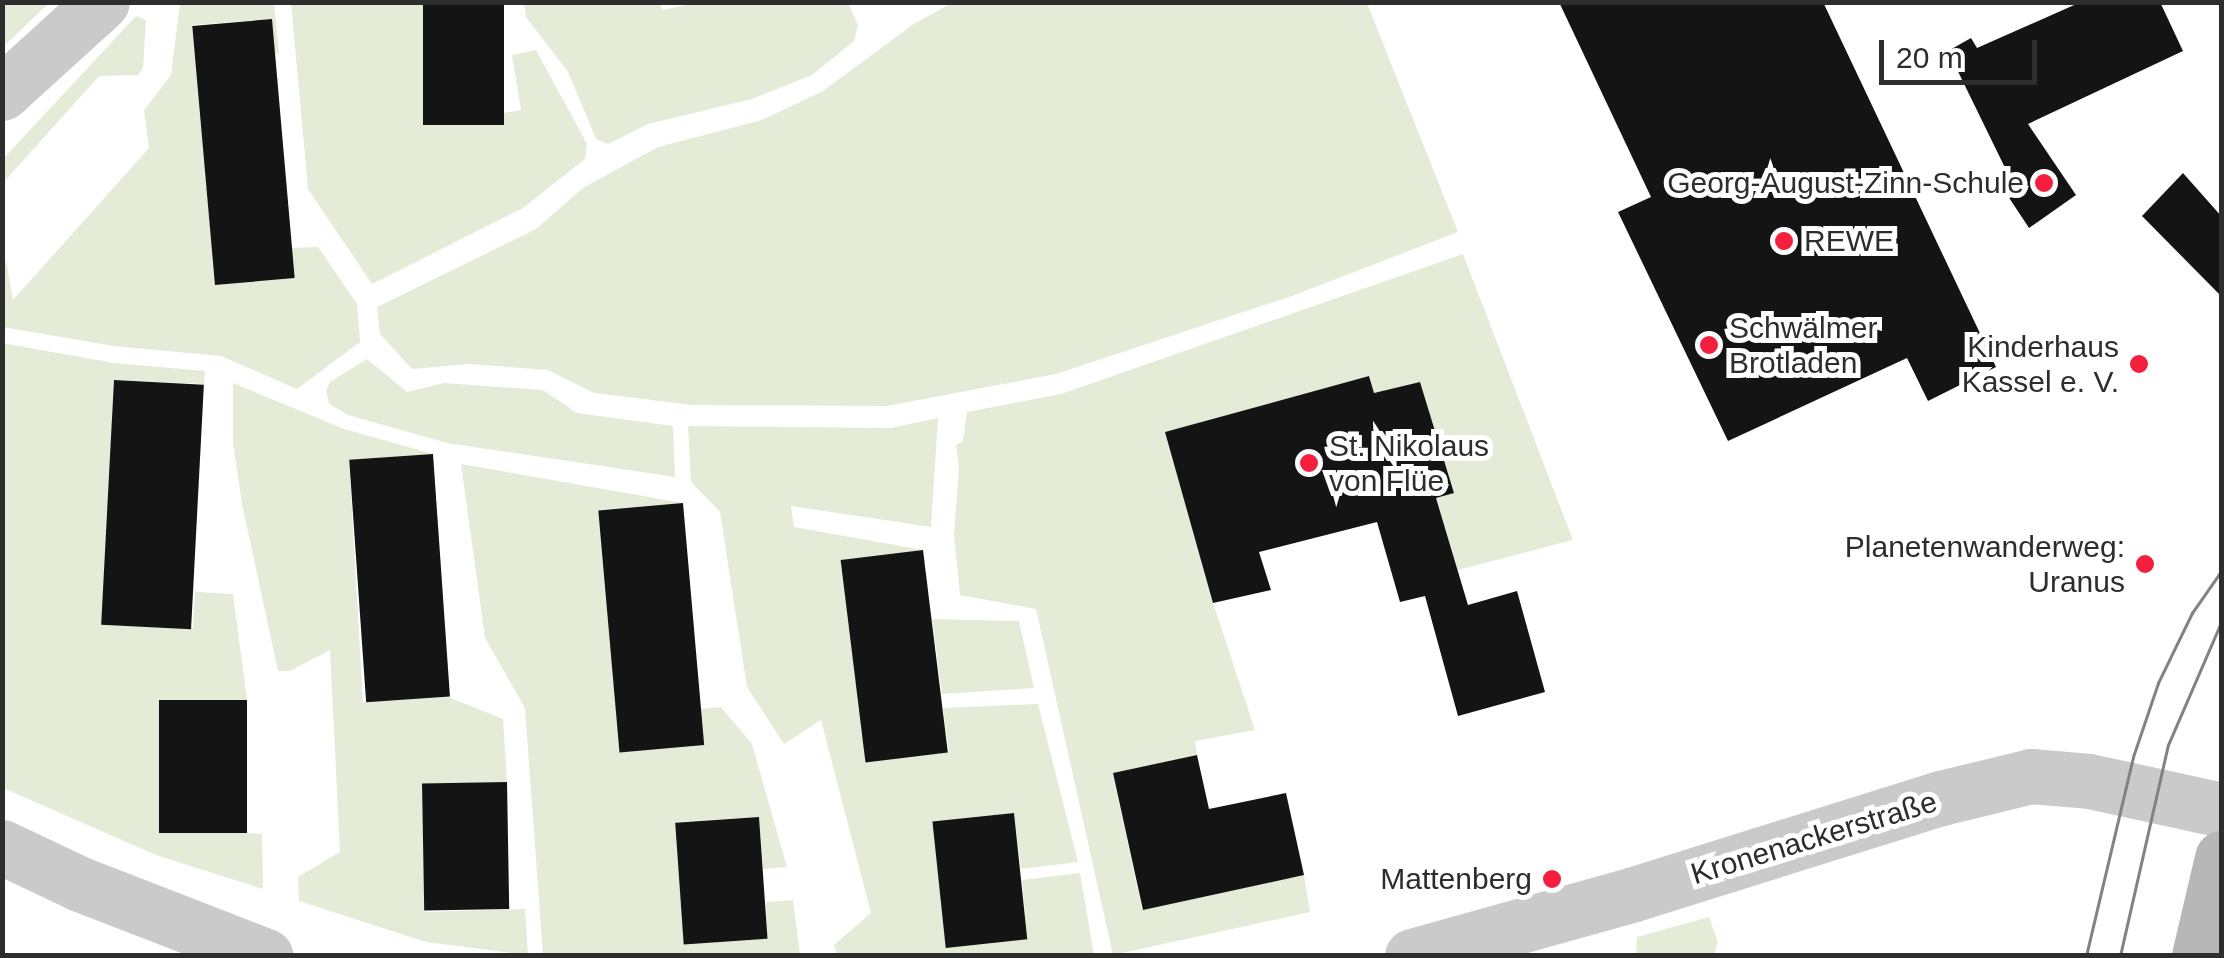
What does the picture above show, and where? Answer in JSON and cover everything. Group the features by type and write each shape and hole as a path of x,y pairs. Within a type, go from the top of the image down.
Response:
{"main road":[{"path":"2199,956 2222,858"}],"street":[{"path":"2,93 102,2"},
{"name":"Kronenackerstraße","path":"1412,956 1634,894 1941,798 2032,776 2089,781 2222,810"},
{"path":"2,847 80,884 266,956"}],"green space":[{"path":"3,2 49,2 49,3 3,47"},
{"path":"954,2 1367,3 1458,232 1292,296 1056,374 887,406 692,405 594,393 548,370 469,364 412,369 380,334 377,307 536,229 583,188 658,147 762,120 823,91 915,23"},
{"path":"180,3 274,3 279,53 275,54 271,19 193,25 215,285 293,278 291,248 318,247 357,304 360,342 297,389 221,356 113,346 3,327 2,266 6,261 13,300 149,148 144,110 171,75"},
{"path":"291,3 423,3 443,123 521,110 512,55 536,50 587,144 585,159 523,208 372,284 308,189"},
{"path":"524,3 660,3 662,10 696,3 848,3 858,25 854,41 812,75 752,99 648,124 608,144 596,139 568,72 526,17"},
{"path":"136,16 146,20 143,68 138,75 99,76 3,183 3,159"},
{"path":"1463,254 1573,540 1458,570 1436,498 1454,493 1420,382 1374,393 1369,376 1166,432 1213,603 1255,730 1195,741 1197,755 1113,774 1142,909 1304,875 1310,912 1113,955 1036,609 960,595 954,535 959,467 956,445 963,441 967,412 1061,394"},
{"path":"2,343 114,363 205,371 204,384 114,380 104,625 193,628 195,592 233,594 247,700 159,701 248,833 262,834 263,889 156,855 3,788"},
{"path":"367,359 407,392 444,383 543,390 577,413 673,426 675,477 447,443 348,415 329,404 326,391 330,382"},
{"path":"233,383 344,429 433,454 349,460 363,702 448,697 503,719 507,782 422,784 425,912 525,909 528,955 426,942 299,901 298,877 340,852 330,650 290,671 278,671 242,504 233,443"},
{"path":"938,418 931,527 791,506 794,527 923,550 841,562 869,762 949,752 943,708 1038,704 1078,862 1021,869 1014,813 933,822 946,947 1027,939 1022,880 1080,873 1094,955 837,955 834,945 871,913 821,720 784,744 747,687 720,512 691,482 688,426 891,428"},
{"path":"461,464 683,503 598,510 700,709 721,707 752,744 787,867 763,869 759,817 676,822 684,944 767,939 766,902 793,900 800,955 543,955 525,708 485,638"},
{"path":"932,619 1019,621 1034,688 942,694"},
{"path":"1709,917 1718,942 1714,955 1636,955 1637,937"}],"building":[{"path":"423,2 504,2 504,125 423,125"},
{"name":"REWE","path":"1559,2 1823,2 1996,367 1928,401 1907,358 1728,441 1618,212 1651,197"},
{"path":"2081,2 2160,2 2183,51 2028,124 2076,195 2029,228 2000,184 2010,178 1948,51 1971,38 1977,48"},
{"path":"272,19 295,278 215,285 192,26"},
{"path":"2183,173 2222,217 2222,297 2142,216"},
{"name":"St. Nikolaus von Flüe","path":"1369,376 1374,393 1420,382 1454,493 1436,498 1468,605 1517,591 1545,692 1458,716 1425,596 1400,602 1377,522 1259,552 1271,590 1213,603 1165,432"},
{"path":"114,380 204,385 191,629 101,625"},
{"path":"433,454 450,696 366,702 349,460"},
{"path":"683,503 704,745 620,752 598,510"},
{"path":"923,550 948,752 865,763 841,560"},
{"path":"159,700 247,700 247,833 159,833"},
{"path":"1197,755 1209,809 1286,793 1304,875 1143,910 1113,773"},
{"path":"507,782 509,909 424,910 422,783"},
{"path":"1014,813 1027,939 946,948 932,822"},
{"path":"759,817 768,939 684,945 675,823"}],"tram line":[{"path":"2086,956 2133,757 2158,683 2192,613 2222,570"},
{"path":"2120,956 2168,745 2222,620"}],"place":[{"name":"Georg-August-Zinn-Schule","path":"2044,183"},
{"name":"REWE","path":"1784,241"},
{"name":"Schwälmer Brotladen","path":"1709,345"},
{"name":"Kinderhaus Kassel e. V.","path":"2139,364"},
{"name":"St. Nikolaus von Flüe","path":"1309,463"},
{"name":"Planetenwanderweg: Uranus","path":"2145,564"},
{"name":"Mattenberg","path":"1552,879"}]}
